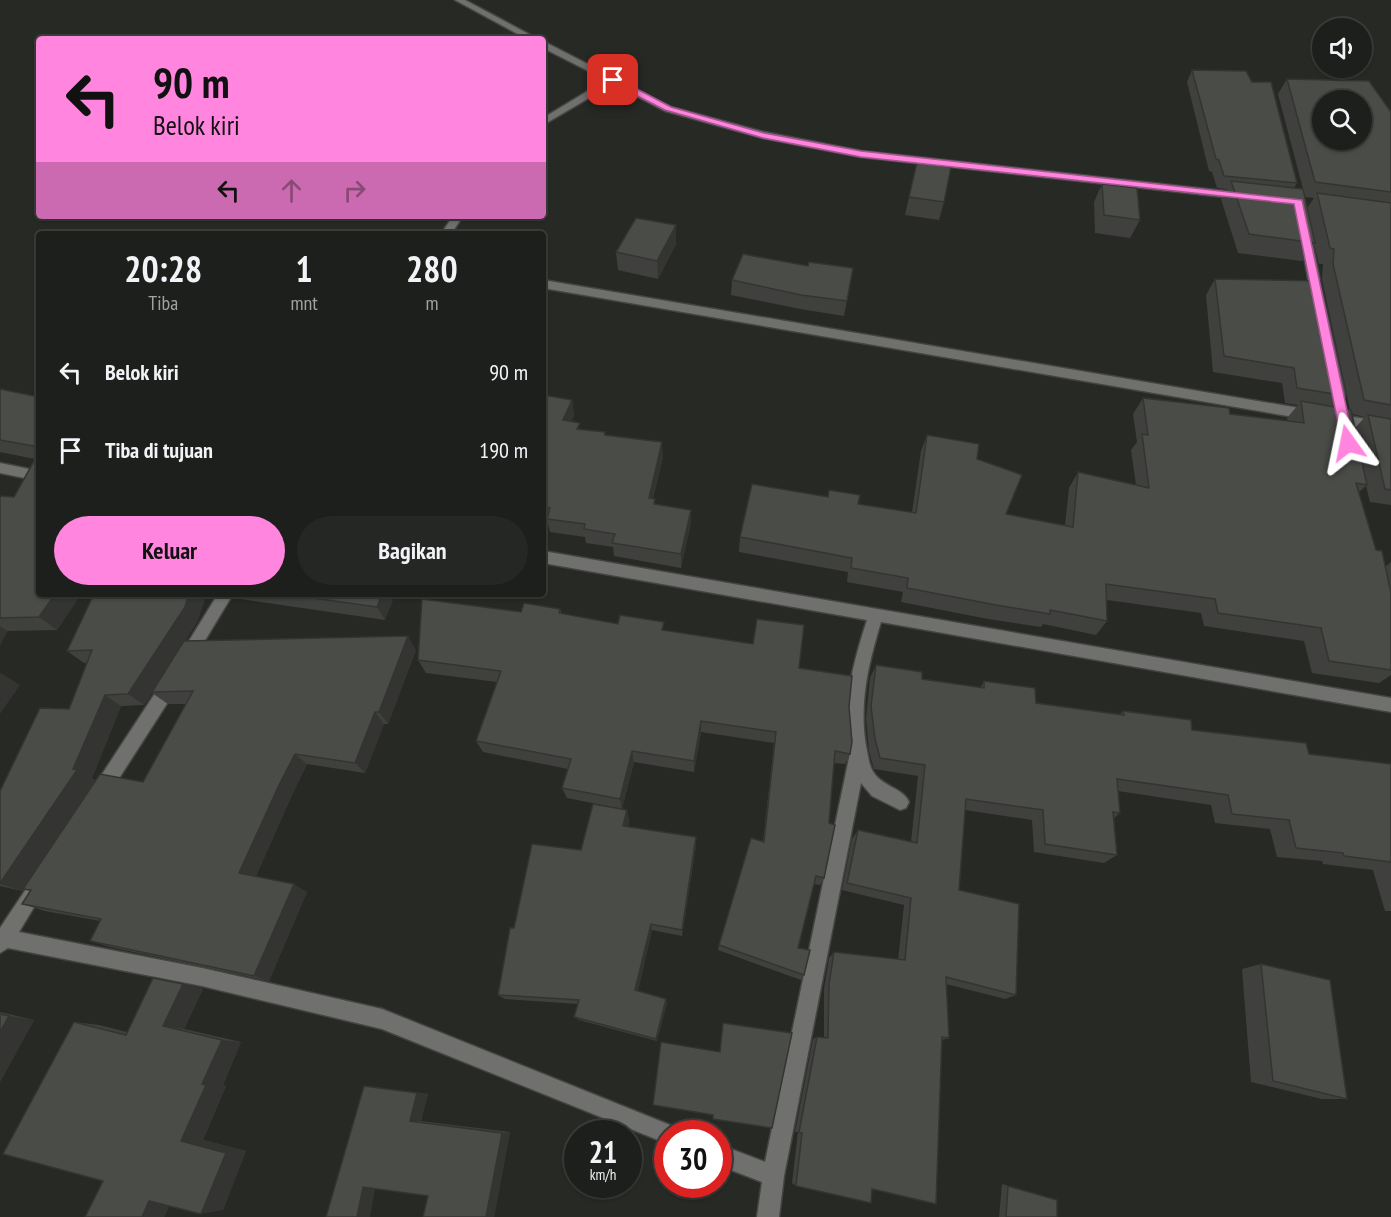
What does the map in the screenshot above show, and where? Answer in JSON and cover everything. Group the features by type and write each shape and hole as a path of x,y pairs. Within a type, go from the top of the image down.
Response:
{"street":[{"path":"459,0 528,36"},
{"path":"546,46 668,109 763,135 861,154 1251,196"},
{"path":"546,120 613,80"},
{"path":"1303,224 1320,312"},
{"path":"546,285 1391,428"},
{"path":"0,468 36,475"},
{"path":"546,558 1147,665 1391,705"},
{"path":"92,804 224,597"},
{"path":"876,615 859,675 856,726 859,751 864,774 873,786 900,802"},
{"path":"768,1217 772,1176 859,751"},
{"path":"42,879 1,940 202,977 382,1019 654,1128"},
{"path":"732,1160 772,1176"}],"building":[{"path":"1192,70 1246,71 1252,82 1271,82 1297,183 1224,176 1219,160 1216,159"},
{"path":"1287,79 1369,81 1391,112 1391,192 1315,182"},
{"path":"917,162 951,167 944,202 909,197"},
{"path":"1231,181 1303,189 1315,243 1249,234"},
{"path":"1102,184 1137,188 1140,220 1104,215"},
{"path":"1317,193 1391,203 1391,405 1364,400 1333,264 1334,249 1330,248"},
{"path":"636,218 676,225 657,261 616,252"},
{"path":"743,254 808,266 809,262 853,268 847,301 801,295 732,280"},
{"path":"1215,279 1321,281 1347,396 1297,388 1294,368 1224,356"},
{"path":"0,389 36,396 36,446 0,440"},
{"path":"546,396 572,400 563,420 580,423 577,429 662,442 649,498 655,499 654,504 691,510 681,554 612,543 615,534 584,529 585,524 547,519 550,508 546,507"},
{"path":"1143,398 1229,408 1230,414 1304,423 1301,401 1351,410 1367,485 1356,483 1376,550 1382,551 1391,593 1391,670 1329,661 1321,628 1218,613 1215,599 1106,584 1107,621 1050,610 1050,614 907,588 908,578 851,568 852,558 740,537 752,484 828,497 829,490 860,495 858,504 916,513 927,435 979,444 977,459 1022,475 1006,514 1073,527 1078,472 1149,488 1142,434 1148,435"},
{"path":"1368,415 1391,419 1391,490 1385,489"},
{"path":"36,457 36,597 53,597 39,617 0,618 0,496 14,497"},
{"path":"93,597 188,597 185,607 128,694 105,695 73,769 77,770 0,883 0,791 40,708 69,709 92,650 67,651"},
{"path":"305,597 381,597 377,607"},
{"path":"422,599 521,612 524,603 560,609 559,613 618,624 620,615 664,622 662,630 753,644 757,619 804,625 799,668 852,676 849,707 852,742 850,754 835,751 829,823 835,825 824,878 816,876 798,948 810,950 804,975 719,945 751,838 764,842 776,732 701,721 694,761 632,751 620,799 562,788 571,759 476,741 501,671 418,660"},
{"path":"408,636 379,712 375,712 355,763 295,754 239,873 294,884 254,976 90,941 101,919 22,904 31,890 23,889 100,774 143,782 193,691 152,692 184,641"},
{"path":"876,665 922,672 922,679 984,688 984,681 1035,688 1036,703 1124,715 1123,711 1191,720 1192,730 1306,743 1309,754 1391,764 1391,862 1344,856 1343,853 1296,848 1289,820 1232,814 1228,795 1117,779 1120,813 1113,812 1117,855 1045,844 1043,810 966,799 959,890 1019,904 1016,995 946,977 949,1038 942,1037 936,1204 872,1189 871,1203 796,1186 802,1133 799,1132 817,1037 828,1038 829,984 834,952 905,960 911,898 847,883 858,830 917,843 925,765 880,758 871,706"},
{"path":"593,804 627,810 623,826 696,837 682,930 651,924 635,990 666,999 656,1039 574,1017 579,1000 498,995 510,928 514,928 532,844 581,850"},
{"path":"1261,964 1330,980 1347,1099 1273,1081"},
{"path":"153,978 183,984 163,1026 222,1040 202,1084 206,1085 181,1141 226,1153 201,1214 149,1201 142,1217 85,1217 103,1181 3,1154 74,1022 126,1035"},
{"path":"0,1014 9,1016 0,1032"},
{"path":"723,1023 792,1033 772,1128 732,1122 732,1120 713,1119 713,1115 653,1105 661,1042 720,1052"},
{"path":"364,1086 417,1093 410,1121 502,1133 486,1217 423,1217 428,1196 363,1187 357,1217 326,1217"},
{"path":"1008,1186 1057,1200 1057,1217 1006,1217"}],"route":[{"path":"613,80 668,109 763,135 861,154 1298,202 1348,443"}]}
